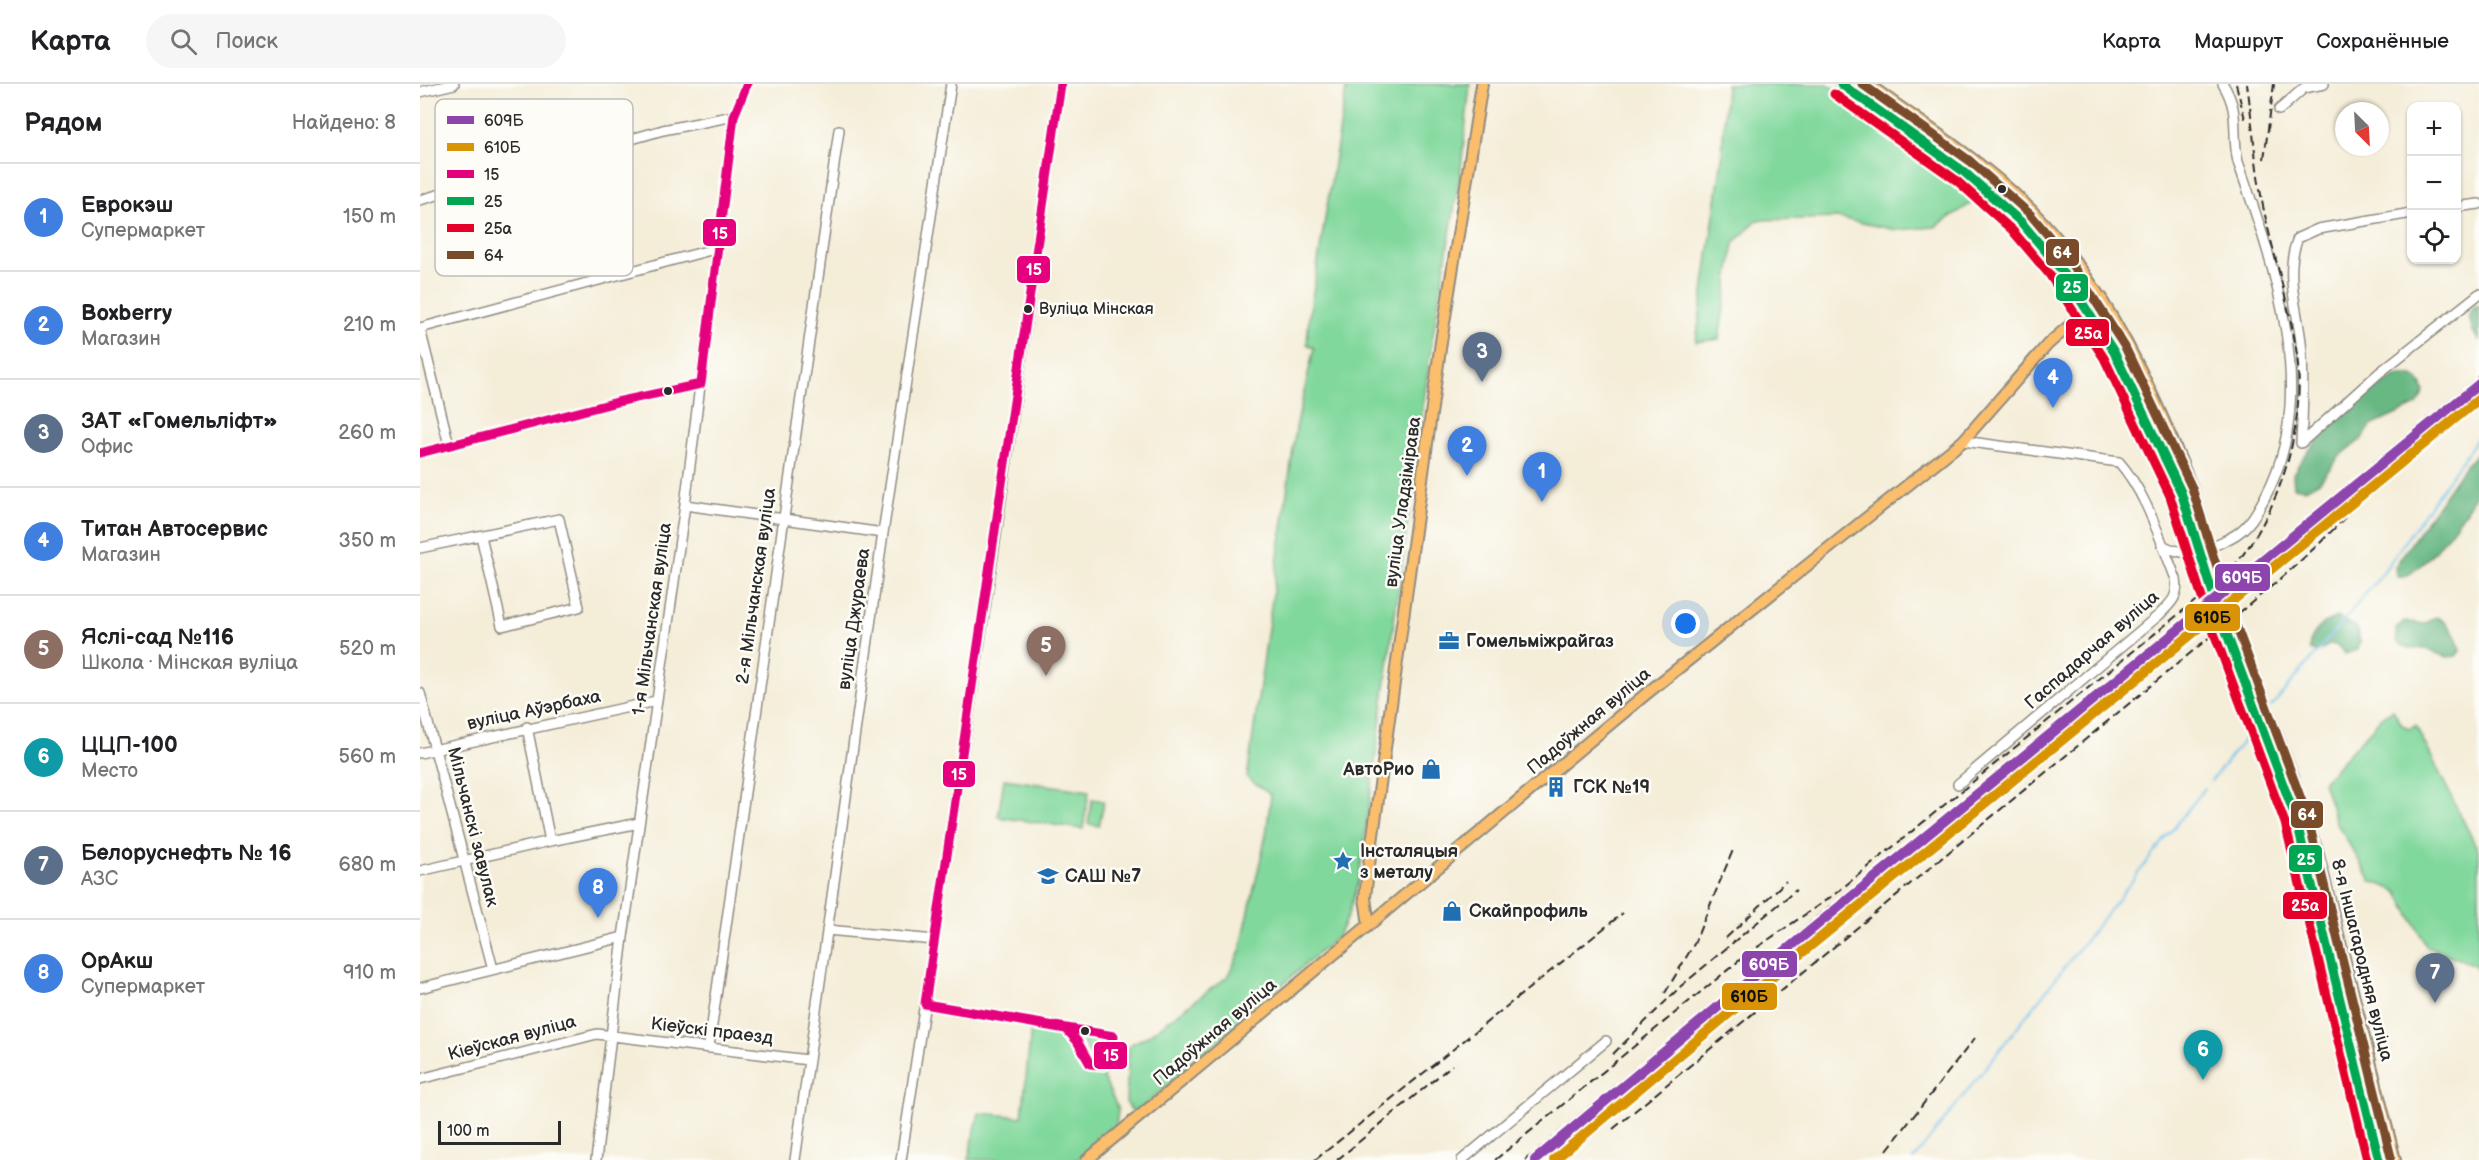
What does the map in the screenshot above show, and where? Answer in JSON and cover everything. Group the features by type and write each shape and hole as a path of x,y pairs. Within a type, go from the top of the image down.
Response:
{"main road":[{"name":"вуліца Уладзімірава","path":"1370,925 1365,898 1367,879 1443,334 1482,84"},
{"name":"8-я Іншагародняя вуліца","path":"1841,84 1974,179 2043,246 2088,309 2114,352 2186,490"},
{"name":"8-я Іншагародняя вуліца","path":"1868,84 1974,161 2033,212 2102,298 2145,380 2229,609 2288,779 2379,1160"},
{"name":"Падоўжная вуліца","path":"1087,1160 1646,694 1963,441 2048,344 2102,298"},
{"name":"8-я Іншагародняя вуліца","path":"2288,779 2307,816 2395,1160"},
{"path":"2321,913 2332,907"},
{"path":"2357,1065 2371,1062"}],"street":[{"path":"420,92 454,84"},
{"name":"1-я Мільчанская вуліца","path":"597,1160 623,937 685,506 734,116 747,84"},
{"name":"вуліца Джураева","path":"795,1160 883,533 951,84"},
{"path":"901,1160 1060,84"},
{"path":"2162,545 2188,555 2234,536 2254,517 2278,473 2287,434 2292,393 2284,322 2268,252 2238,162 2232,100 2223,84"},
{"path":"2279,110 2304,88 2324,84"},
{"path":"633,139 663,130 734,116"},
{"name":"2-я Мільчанская вуліца","path":"709,1046 839,130"},
{"path":"420,200 435,196"},
{"path":"2461,206 2479,204"},
{"path":"2407,214 2318,229 2298,238 2291,255 2291,279 2303,374 2301,443 2379,373 2479,294"},
{"path":"633,271 718,248"},
{"path":"449,445 420,328 614,276"},
{"path":"420,453 616,402 701,384"},
{"name":"Гаспадарчая вуліца","path":"1958,784 2056,704 2174,600 2178,590 2176,579 2132,476 2119,462 1963,441"},
{"path":"685,506 883,533"},
{"path":"420,548 559,519 579,607 502,626 481,536"},
{"name":"Мільчанскі завулак","path":"420,693 493,969"},
{"name":"вуліца Аўэрбаха","path":"420,753 527,727 656,701"},
{"path":"527,727 550,841"},
{"path":"420,871 639,823"},
{"path":"827,930 935,940"},
{"path":"420,988 623,937"},
{"name":"Кіеўская вуліца","path":"420,1079 587,1035 613,1036"},
{"name":"Кіеўскі праезд","path":"613,1036 709,1046 808,1060"},
{"path":"1462,1160 1606,1041"}],"green space":[{"path":"1347,84 1470,84 1461,169 1432,341 1359,879 1348,915 1338,936 1137,1112 1132,1111 1126,1102 1129,1045 1146,1037 1227,977 1240,951 1266,835 1271,795 1247,778 1296,428 1314,348 1307,344 1309,317"},
{"path":"1726,84 1828,84 1945,166 1946,180 1978,199 1935,227 1896,230 1838,218 1757,220 1734,243 1719,339 1696,342 1722,158"},
{"path":"2474,306 2479,306 2479,340 2473,332 2469,315"},
{"path":"2400,375 2413,376 2421,383 2424,392 2417,405 2371,426 2362,439 2340,456 2320,481 2305,489 2294,487 2293,474 2325,433 2356,405"},
{"path":"2479,452 2478,490 2473,499 2430,556 2418,568 2407,575 2398,577 2395,568 2398,562 2466,464"},
{"path":"2338,617 2356,627 2360,642 2358,650 2345,654 2338,646 2331,644 2316,652 2310,650 2311,639 2318,629"},
{"path":"2436,617 2449,626 2455,636 2460,651 2456,656 2444,656 2424,649 2408,648 2397,641 2396,629 2404,621 2424,624"},
{"path":"2393,710 2402,725 2409,729 2416,726 2479,852 2479,974 2475,965 2427,947 2397,891 2371,881 2336,822 2323,782 2384,715"},
{"path":"1004,779 1089,791 1083,829 998,817"},
{"path":"1092,799 1104,801 1099,826 1088,824"},
{"path":"1031,1029 1063,1034 1078,1047 1085,1070 1103,1077 1118,1109 1116,1129 1077,1160 968,1160 979,1113 1022,1117"},
{"path":"1086,1036 1105,1041 1108,1048 1106,1058 1094,1058 1089,1053 1083,1043"}],"waterway":[{"path":"2271,707 2379,578 2479,436"},
{"path":"2211,781 2256,725"},
{"path":"1913,1160 2205,788"}],"railway":[{"path":"2236,84 2245,119"},
{"path":"1495,1160 1746,955 1835,894 2215,586 2246,550 2276,497 2286,467 2298,407 2299,377 2293,330 2260,191 2247,84"},
{"path":"2264,159 2274,84"},
{"path":"2226,583 2479,376"},
{"path":"1613,1129 2285,575 2321,542 2408,453"},
{"path":"1665,993 1694,944 1733,850"},
{"path":"1726,938 1786,881"},
{"path":"1758,983 1877,883"},
{"path":"1613,1054 1681,986 1796,890"},
{"path":"1525,1160 1831,905"},
{"path":"1315,1160 1623,913"},
{"path":"1887,1150 1975,1038"},
{"path":"1337,1160 1452,1065"}],"transit line":[{"name":"15","path":"701,384 734,116 747,84"},
{"name":"15","path":"925,1004 1061,84"},
{"name":"25","path":"1841,84 1963,171 2021,222 2059,267 2114,352 2181,492 2219,613 2296,819 2379,1160"},
{"name":"64","path":"1862,84 1970,161 2030,214 2069,260 2125,347 2192,488 2230,609 2307,815 2391,1157"},
{"name":"25а","path":"1834,94 1956,180 2012,230 2049,274 2104,358 2170,496 2208,617 2285,823 2367,1160"},
{"name":"15","path":"420,453 617,402 701,384"},
{"name":"609Б","path":"1535,1160 1773,961 2479,384"},
{"name":"610Б","path":"1554,1160 1781,970 2479,399"},
{"name":"15","path":"925,1004 1114,1036 1113,1052 1104,1065 1090,1064 1077,1041 1066,1029 925,1004"}],"place":[{"name":"Вуліца Мінская","path":"1028,309"},
{"name":"ЗАТ «Гомельліфт»","path":"1482,382"},
{"name":"Титан Автосервис","path":"2053,408"},
{"name":"Boxberry","path":"1467,476"},
{"name":"Еврокэш","path":"1542,502"},
{"name":"Гомельміжрайгаз","path":"1449,641"},
{"name":"Яслі-сад №116","path":"1046,676"},
{"name":"АвтоРио","path":"1431,769"},
{"name":"ГСК №19","path":"1556,787"},
{"name":"Інсталяцыя з металу","path":"1343,861"},
{"name":"САШ №7","path":"1048,876"},
{"name":"Скайпрофиль","path":"1452,911"},
{"name":"ОрАкш","path":"598,918"},
{"name":"Белоруснефть № 16","path":"2435,1003"},
{"name":"ЦЦП-100","path":"2203,1080"}]}
